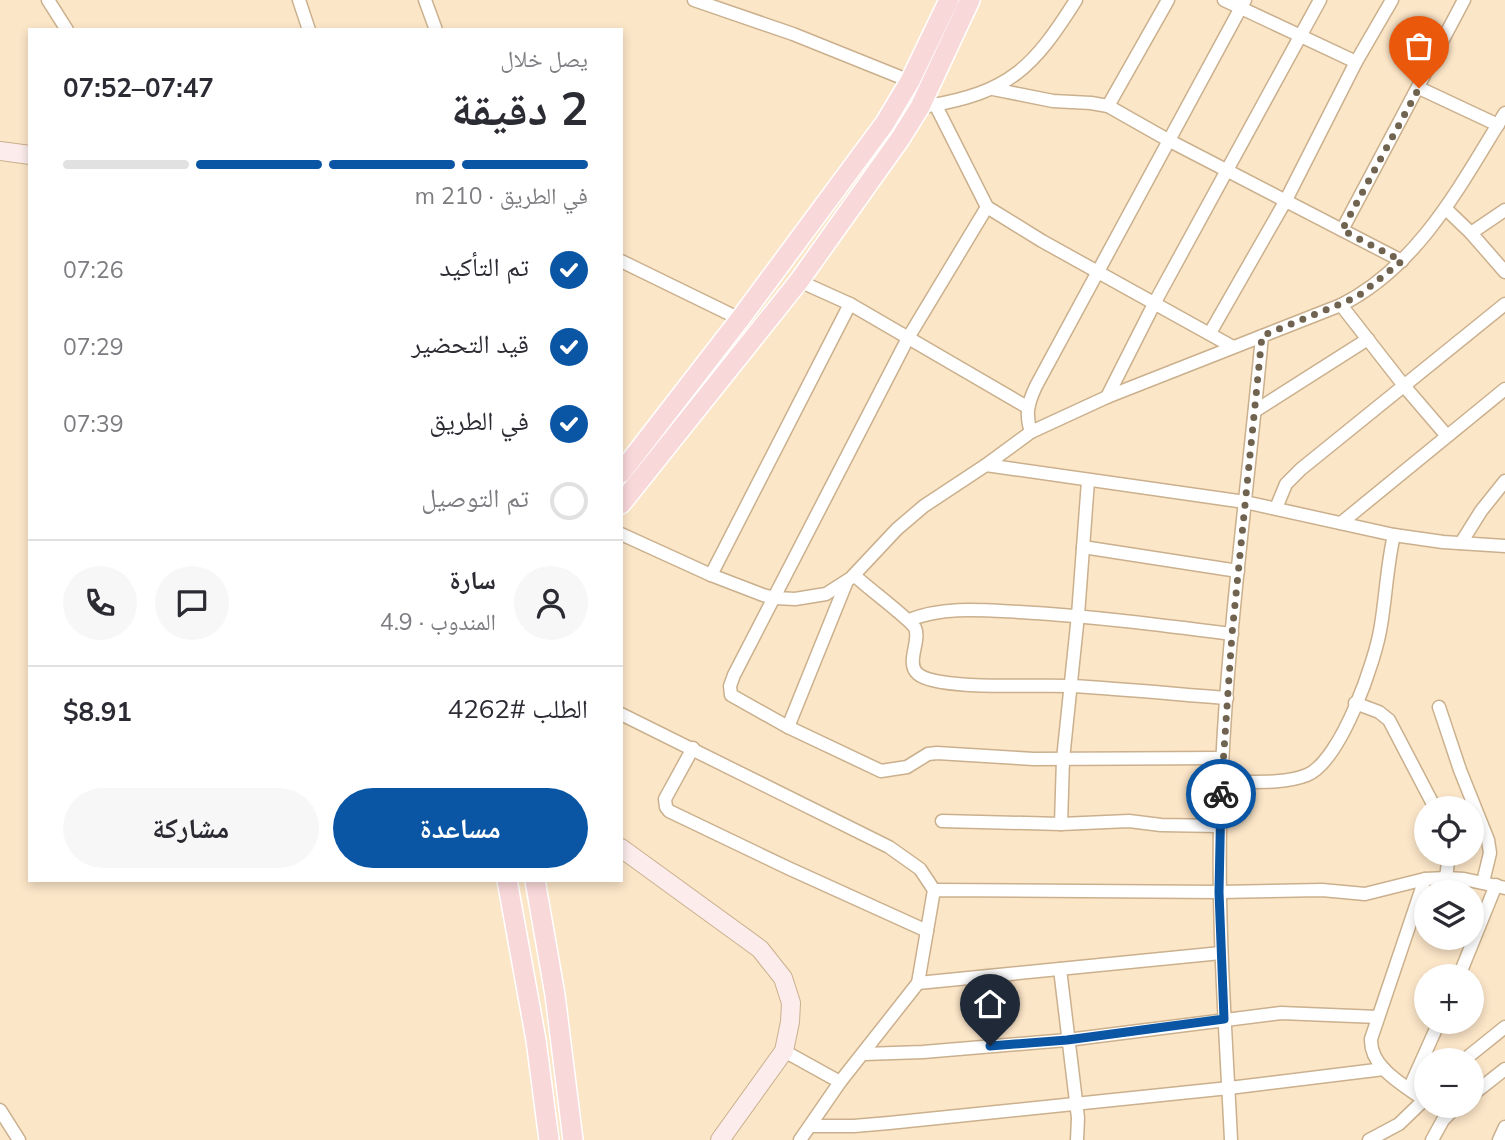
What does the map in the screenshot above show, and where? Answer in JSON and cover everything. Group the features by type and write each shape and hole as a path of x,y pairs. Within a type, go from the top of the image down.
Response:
{"main road":[{"path":"623,470 740,319 885,123 910,81 949,0"},
{"path":"623,501 799,281 900,139 927,106 970,0"},
{"path":"507,882 536,1040 549,1140"},
{"path":"535,882 560,1034 573,1140"},
{"path":"536,1040 560,1034"}],"street":[{"path":"48,0 66,28"},
{"path":"299,0 308,28"},
{"path":"425,0 435,28"},
{"path":"695,0 793,34 910,81"},
{"path":"1076,0 1047,43 1016,76 993,89 927,106 987,207 1042,241 1233,346"},
{"path":"1108,106 1168,0"},
{"path":"1224,0 1242,4 1300,37 1356,62"},
{"path":"1107,397 1155,302 1320,0"},
{"path":"1210,332 1286,201 1356,62 1392,0"},
{"path":"1342,230 1464,0"},
{"path":"1031,432 1026,419 1027,407 1035,386 1242,4"},
{"path":"1419,88 1498,125"},
{"path":"993,89 1052,101 1108,106 1402,261"},
{"path":"623,535 711,575 775,598 826,594 851,578 897,529 924,506 1031,432 1107,397 1341,305 1374,285 1402,261 1446,209 1505,113"},
{"path":"0,151 28,155"},
{"path":"987,207 908,338 734,675 729,691 731,695 788,727 881,771 907,767 928,754 937,753 1012,759 1222,758"},
{"path":"1446,209 1505,272"},
{"path":"1471,233 1505,210"},
{"path":"623,262 740,319"},
{"path":"799,281 850,304 1027,407"},
{"path":"711,575 850,304"},
{"path":"1276,508 1286,484 1301,469 1505,304"},
{"path":"1341,305 1447,436"},
{"path":"1231,1140 1219,892 1222,758 1262,336"},
{"path":"1255,411 1368,339"},
{"path":"1341,523 1505,389"},
{"path":"986,465 1245,502 1394,535 1505,546"},
{"path":"1061,824 1063,759 1088,481"},
{"path":"1461,543 1481,511 1505,481"},
{"path":"1222,782 1291,780 1309,775 1321,766 1337,746 1378,641 1386,572 1394,535"},
{"path":"1083,547 1238,571"},
{"path":"851,578 908,620 916,632 913,666 915,671 928,679 961,684 1071,686 1227,698"},
{"path":"788,727 851,578"},
{"path":"908,620 939,610 1078,615 1232,634"},
{"path":"1355,703 1379,712 1389,720 1429,796"},
{"path":"1439,707 1488,840 1490,853 1483,880"},
{"path":"623,715 889,847 920,869 934,890 918,983 840,1082 800,1140"},
{"path":"693,748 665,799 669,811 927,931"},
{"path":"942,821 1061,824 1129,821 1161,825 1220,826"},
{"path":"623,849 760,950 783,978 790,1003 790,1022 784,1051 720,1140"},
{"path":"1446,878 1448,866"},
{"path":"1425,880 1464,880"},
{"path":"934,890 1322,890 1365,894 1414,883"},
{"path":"1465,964 1501,886"},
{"path":"1414,912 1371,1039 1371,1048 1377,1063 1414,1091"},
{"path":"918,983 1221,953"},
{"path":"1060,969 1076,1103 1077,1140"},
{"path":"864,1054 1067,1040 1281,1013 1378,1017"},
{"path":"1479,1048 1505,1027"},
{"path":"1409,1088 1434,1034"},
{"path":"784,1051 840,1082"},
{"path":"812,1126 855,1126 1229,1088 1384,1069"},
{"path":"1484,1086 1505,1069"},
{"path":"0,1110 19,1140"},
{"path":"1369,1140 1399,1124 1414,1110"},
{"path":"1432,1140 1445,1118"},
{"path":"1499,1140 1505,1127"}],"way so far":[{"path":"1221,794 1232,634 1262,336 1357,297 1402,261 1342,230 1419,88"}],"route":[{"path":"990,1046 1067,1040 1224,1019 1219,892 1221,794"}]}
